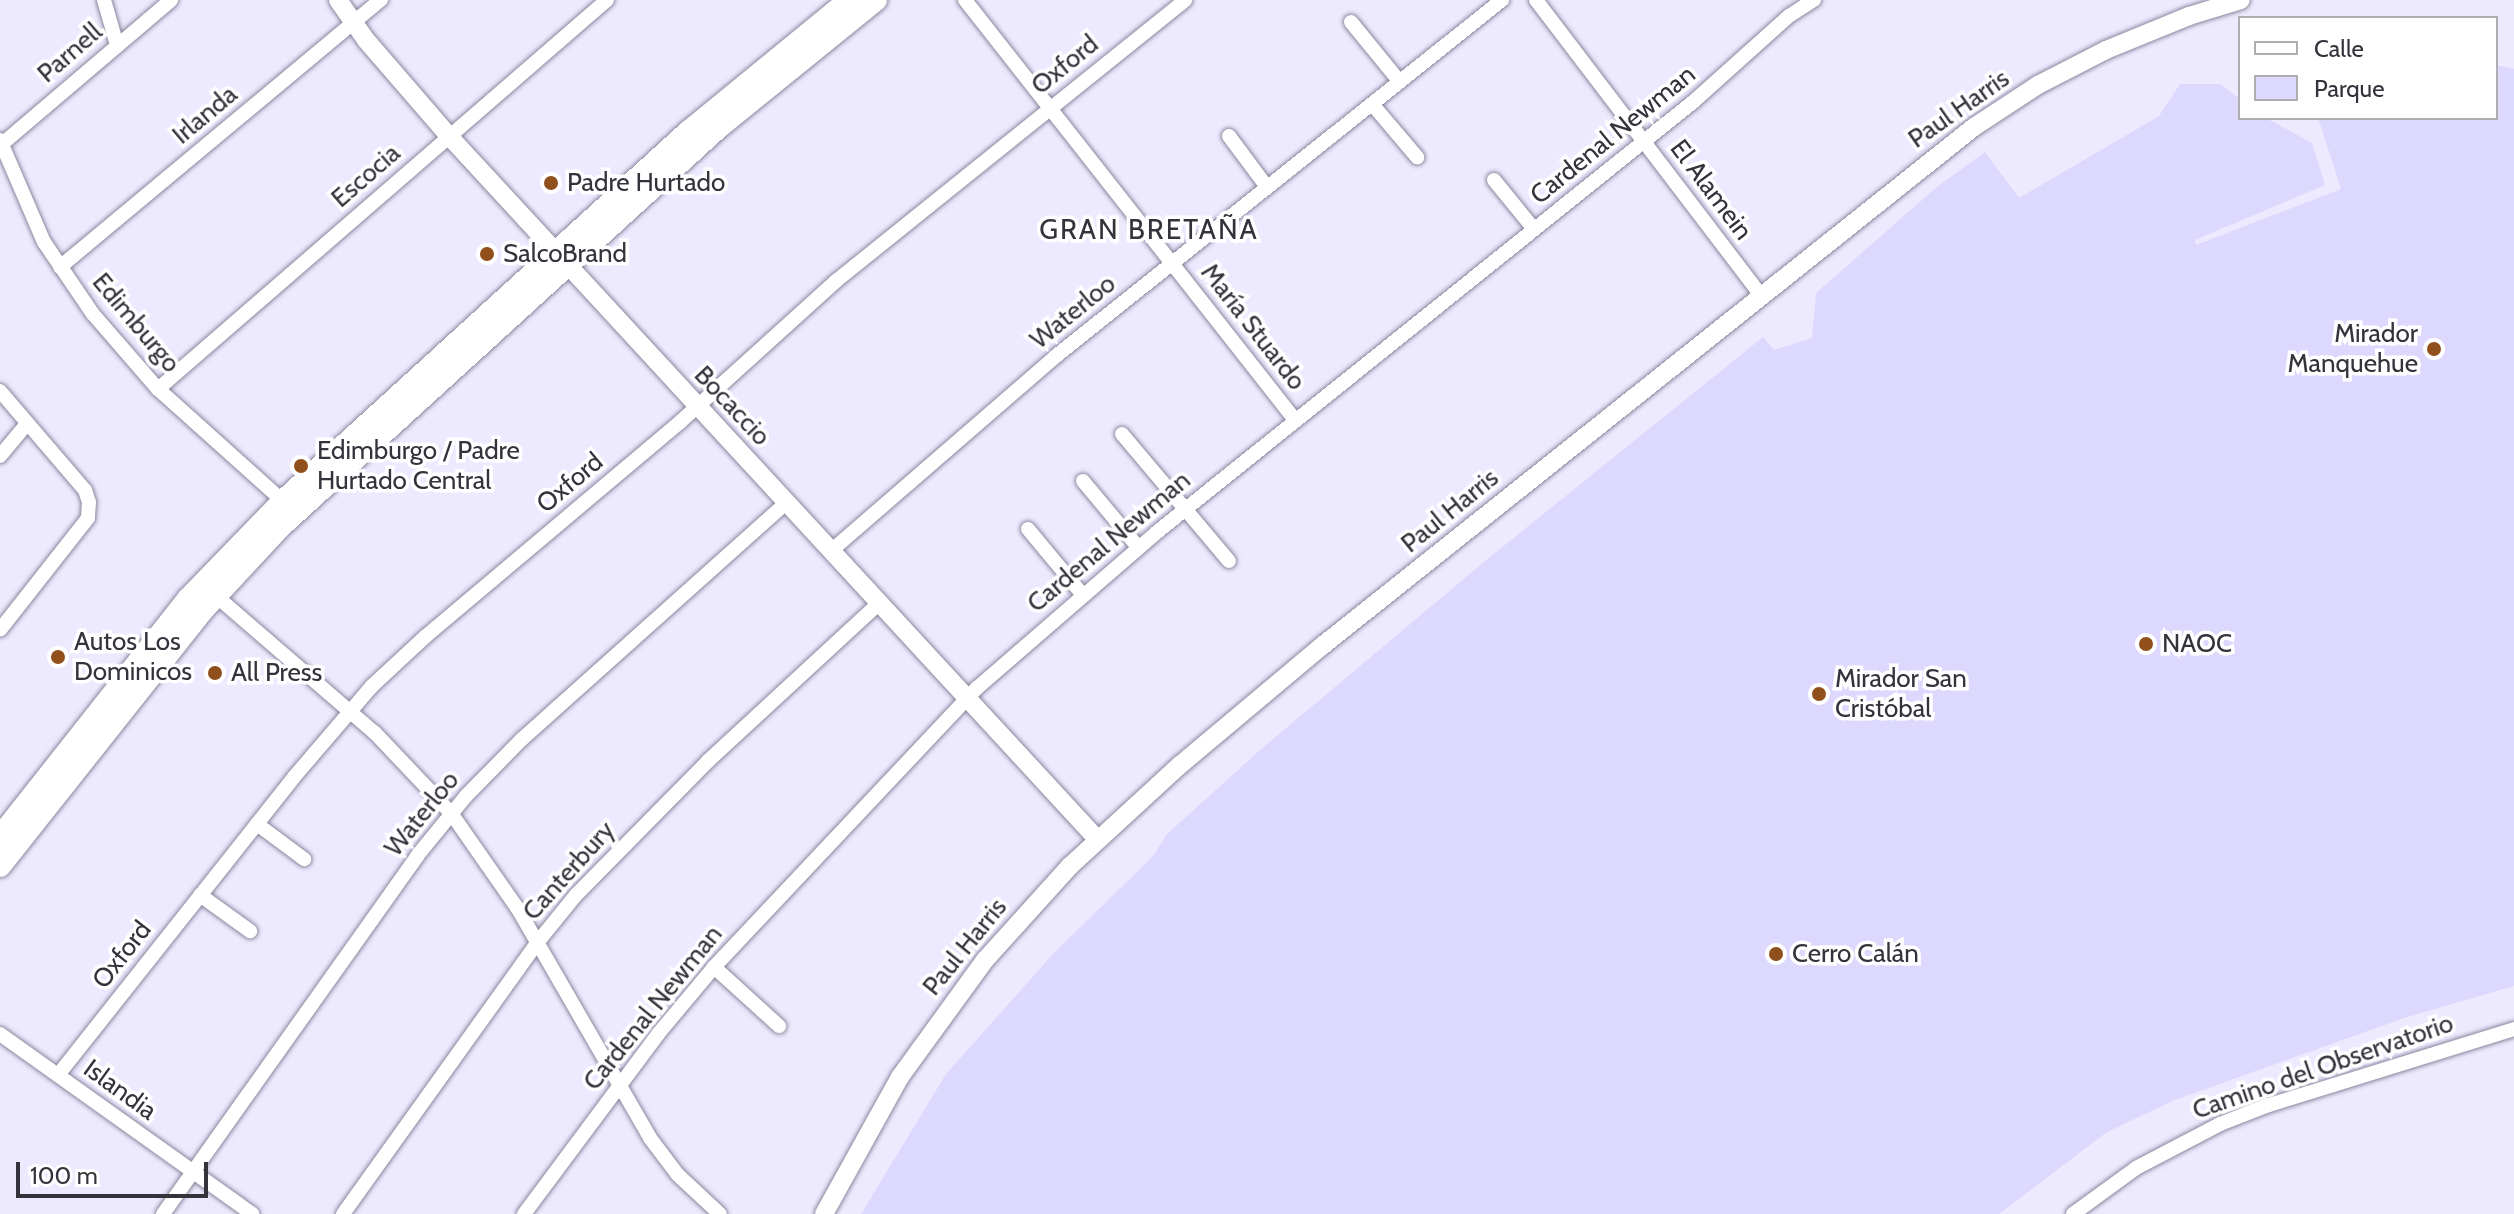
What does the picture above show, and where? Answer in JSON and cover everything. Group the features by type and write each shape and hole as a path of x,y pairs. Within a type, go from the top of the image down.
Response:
{"main road":[{"path":"0,866 215,595 280,527 688,132 849,0"},
{"path":"1,834 188,599 283,501 560,258 876,0"}],"street":[{"path":"104,0 117,45"},
{"name":"Parnell","path":"1,142 171,0"},
{"name":"Bocaccio","path":"338,0 449,136 1097,839"},
{"name":"Irlanda","path":"60,267 381,0"},
{"name":"Escocia","path":"158,389 607,0"},
{"name":"María Stuardo","path":"965,0 1295,420"},
{"name":"Oxford","path":"58,1075 349,709 426,636 696,407 859,261 1185,0"},
{"name":"Waterloo","path":"831,551 999,403 1502,0"},
{"name":"El Alamein","path":"1536,0 1761,295"},
{"path":"1789,16 1800,0"},
{"name":"Cardenal Newman","path":"524,1214 714,967 967,697 1138,547 1727,74 1789,16 1814,0"},
{"name":"Paul Harris","path":"824,1214 881,1108 935,1025 1018,922 1097,839 1291,671 1954,141 2038,85 2139,36 2241,0"},
{"path":"1351,22 1400,82"},
{"path":"1372,104 1417,157"},
{"path":"1229,136 1267,187"},
{"name":"Edimburgo","path":"1,142 10,184 60,267 93,314 158,389 283,501"},
{"path":"1494,180 1534,229"},
{"path":"0,391 26,425 85,490 89,502 88,518 0,630"},
{"path":"0,456 26,425"},
{"path":"1122,434 1229,561"},
{"path":"1083,481 1138,547"},
{"name":"Waterloo","path":"163,1214 451,813 522,739 786,503"},
{"path":"1028,529 1082,594"},
{"path":"215,595 349,709 451,813 497,876 619,1087 663,1156 720,1214"},
{"name":"Canterbury","path":"343,1214 537,943 576,895 630,838 879,603"},
{"path":"257,824 304,859"},
{"path":"200,895 250,931"},
{"path":"714,967 779,1026"},
{"name":"Camino del Observatorio","path":"2073,1214 2136,1168 2220,1124 2269,1105 2514,1029"},
{"name":"Islandia","path":"0,1034 252,1214"}],"green space":[{"path":"2498,65 2514,69 2514,986 2407,1017 2175,1100 2107,1132 1999,1214 861,1214 946,1074 1054,953 1153,856 1167,834 1260,750 1490,557 1763,337 1774,350 1812,338 1816,293 1938,186 1985,152 2019,198 2159,116 2180,84 2220,84 2238,98 2238,120 2270,120 2312,143 2325,185 2195,240 2196,245 2341,189 2319,120 2498,120"}],"place":[{"name":"Padre Hurtado","path":"551,183"},
{"name":"SalcoBrand","path":"487,254"},
{"name":"Mirador Manquehue","path":"2434,349"},
{"name":"Edimburgo / Padre Hurtado Central","path":"301,466"},
{"name":"NAOC","path":"2146,644"},
{"name":"Autos Los Dominicos","path":"58,657"},
{"name":"All Press","path":"215,673"},
{"name":"Mirador San Cristóbal","path":"1819,694"},
{"name":"Cerro Calán","path":"1776,954"}],"district":[{"name":"GRAN BRETAÑA","path":"1149,229"}]}
